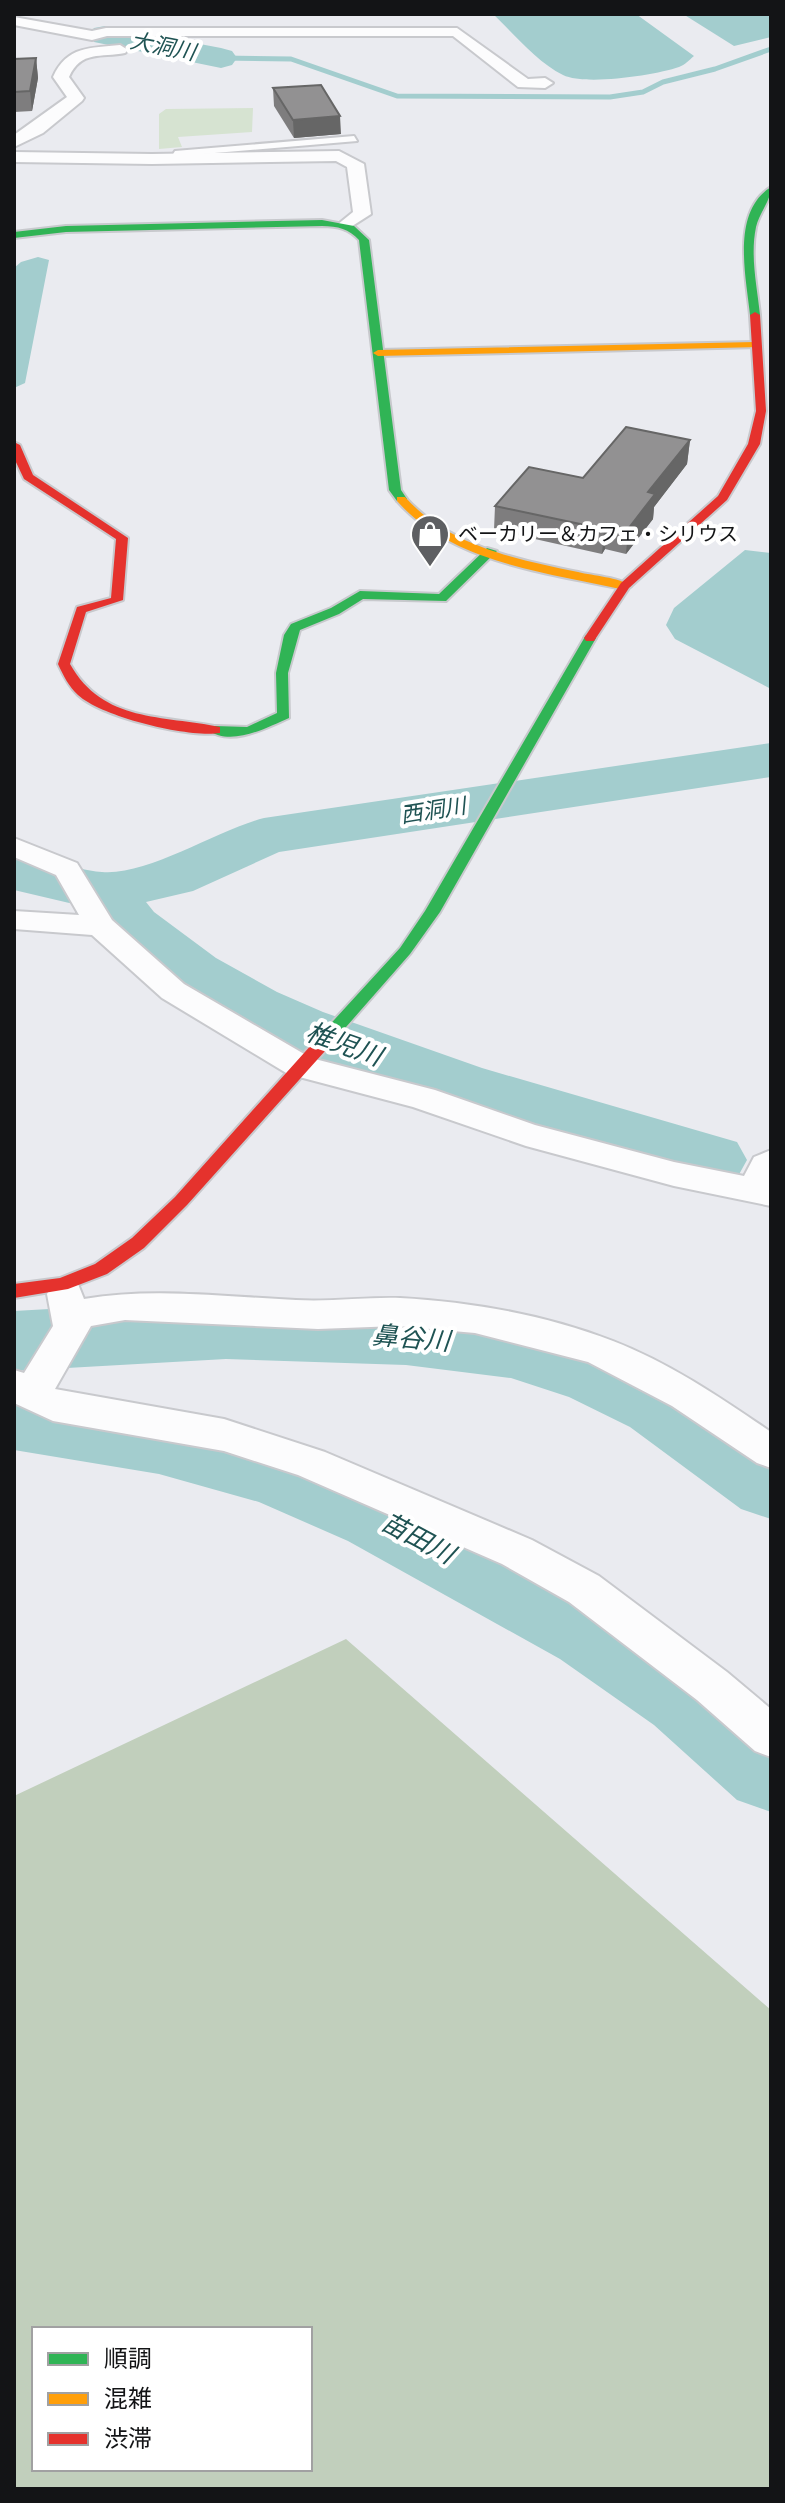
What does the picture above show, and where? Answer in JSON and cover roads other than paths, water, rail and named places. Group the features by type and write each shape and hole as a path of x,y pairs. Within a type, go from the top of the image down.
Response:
{"street":[{"path":"169,47 182,41 189,14"},
{"path":"14,21 135,48 75,54 61,77 76,98 66,109 14,142"},
{"path":"92,36 106,32 457,32 524,84 545,83"},
{"path":"14,157 347,158 355,164 362,214 346,225"},
{"path":"771,190 758,201 749,231 761,411 754,444 740,471 723,498 625,586 594,630 432,912 405,951 181,1201 138,1243 101,1269 69,1309 53,1360 22,1389 53,1406 239,1439 311,1463 517,1552 584,1589 712,1686 771,1737"},
{"path":"14,235 66,229 322,223 346,225 358,231 364,240 395,490 412,515 439,533 491,551 625,586"},
{"path":"378,353 755,345"},
{"path":"14,445 28,477 122,538 117,600 81,610 64,664 83,693 117,712 155,721 246,731 269,724 284,715 282,673 290,635 295,627 335,611 360,595 442,598 491,551"},
{"path":"14,847 67,869 100,926 173,991 306,1059 526,1134 674,1174 766,1183"},
{"path":"14,920 100,926"},
{"path":"14,1291 69,1309 125,1306 318,1315 397,1312 475,1319 543,1334 601,1352 686,1395 771,1452"}],"lane":[{"path":"174,159 175,154 354,139"}],"water":[{"path":"493,14 636,14 694,56 681,66 654,73 621,78 573,78 544,63"},
{"path":"683,14 771,14 771,37 734,46"},
{"path":"38,257 49,260 25,383 14,388 14,268 21,262"},
{"path":"745,550 771,553 771,689 675,639 666,625 674,608"}],"waterway":[{"name":"大洞川","path":"105,35 221,58"},
{"path":"221,58 291,59 397,96 610,97 643,92 663,82 715,69 771,49"},
{"name":"西洞川","path":"104,892 171,878 264,836 771,760"},
{"name":"椎児川","path":"14,864 38,878 104,892"},
{"name":"椎児川","path":"104,892 131,926 193,973 253,1007 299,1028 457,1085 711,1160"},
{"name":"鼻谷川","path":"14,1341 226,1329 406,1335 511,1348 596,1374 659,1404 771,1485"},
{"name":"苗田川","path":"14,1418 159,1441 278,1473 378,1516 592,1632 687,1696 771,1769"}],"place":[{"name":"ベーカリー＆カフェ・シリウス","path":"430,568"}]}
